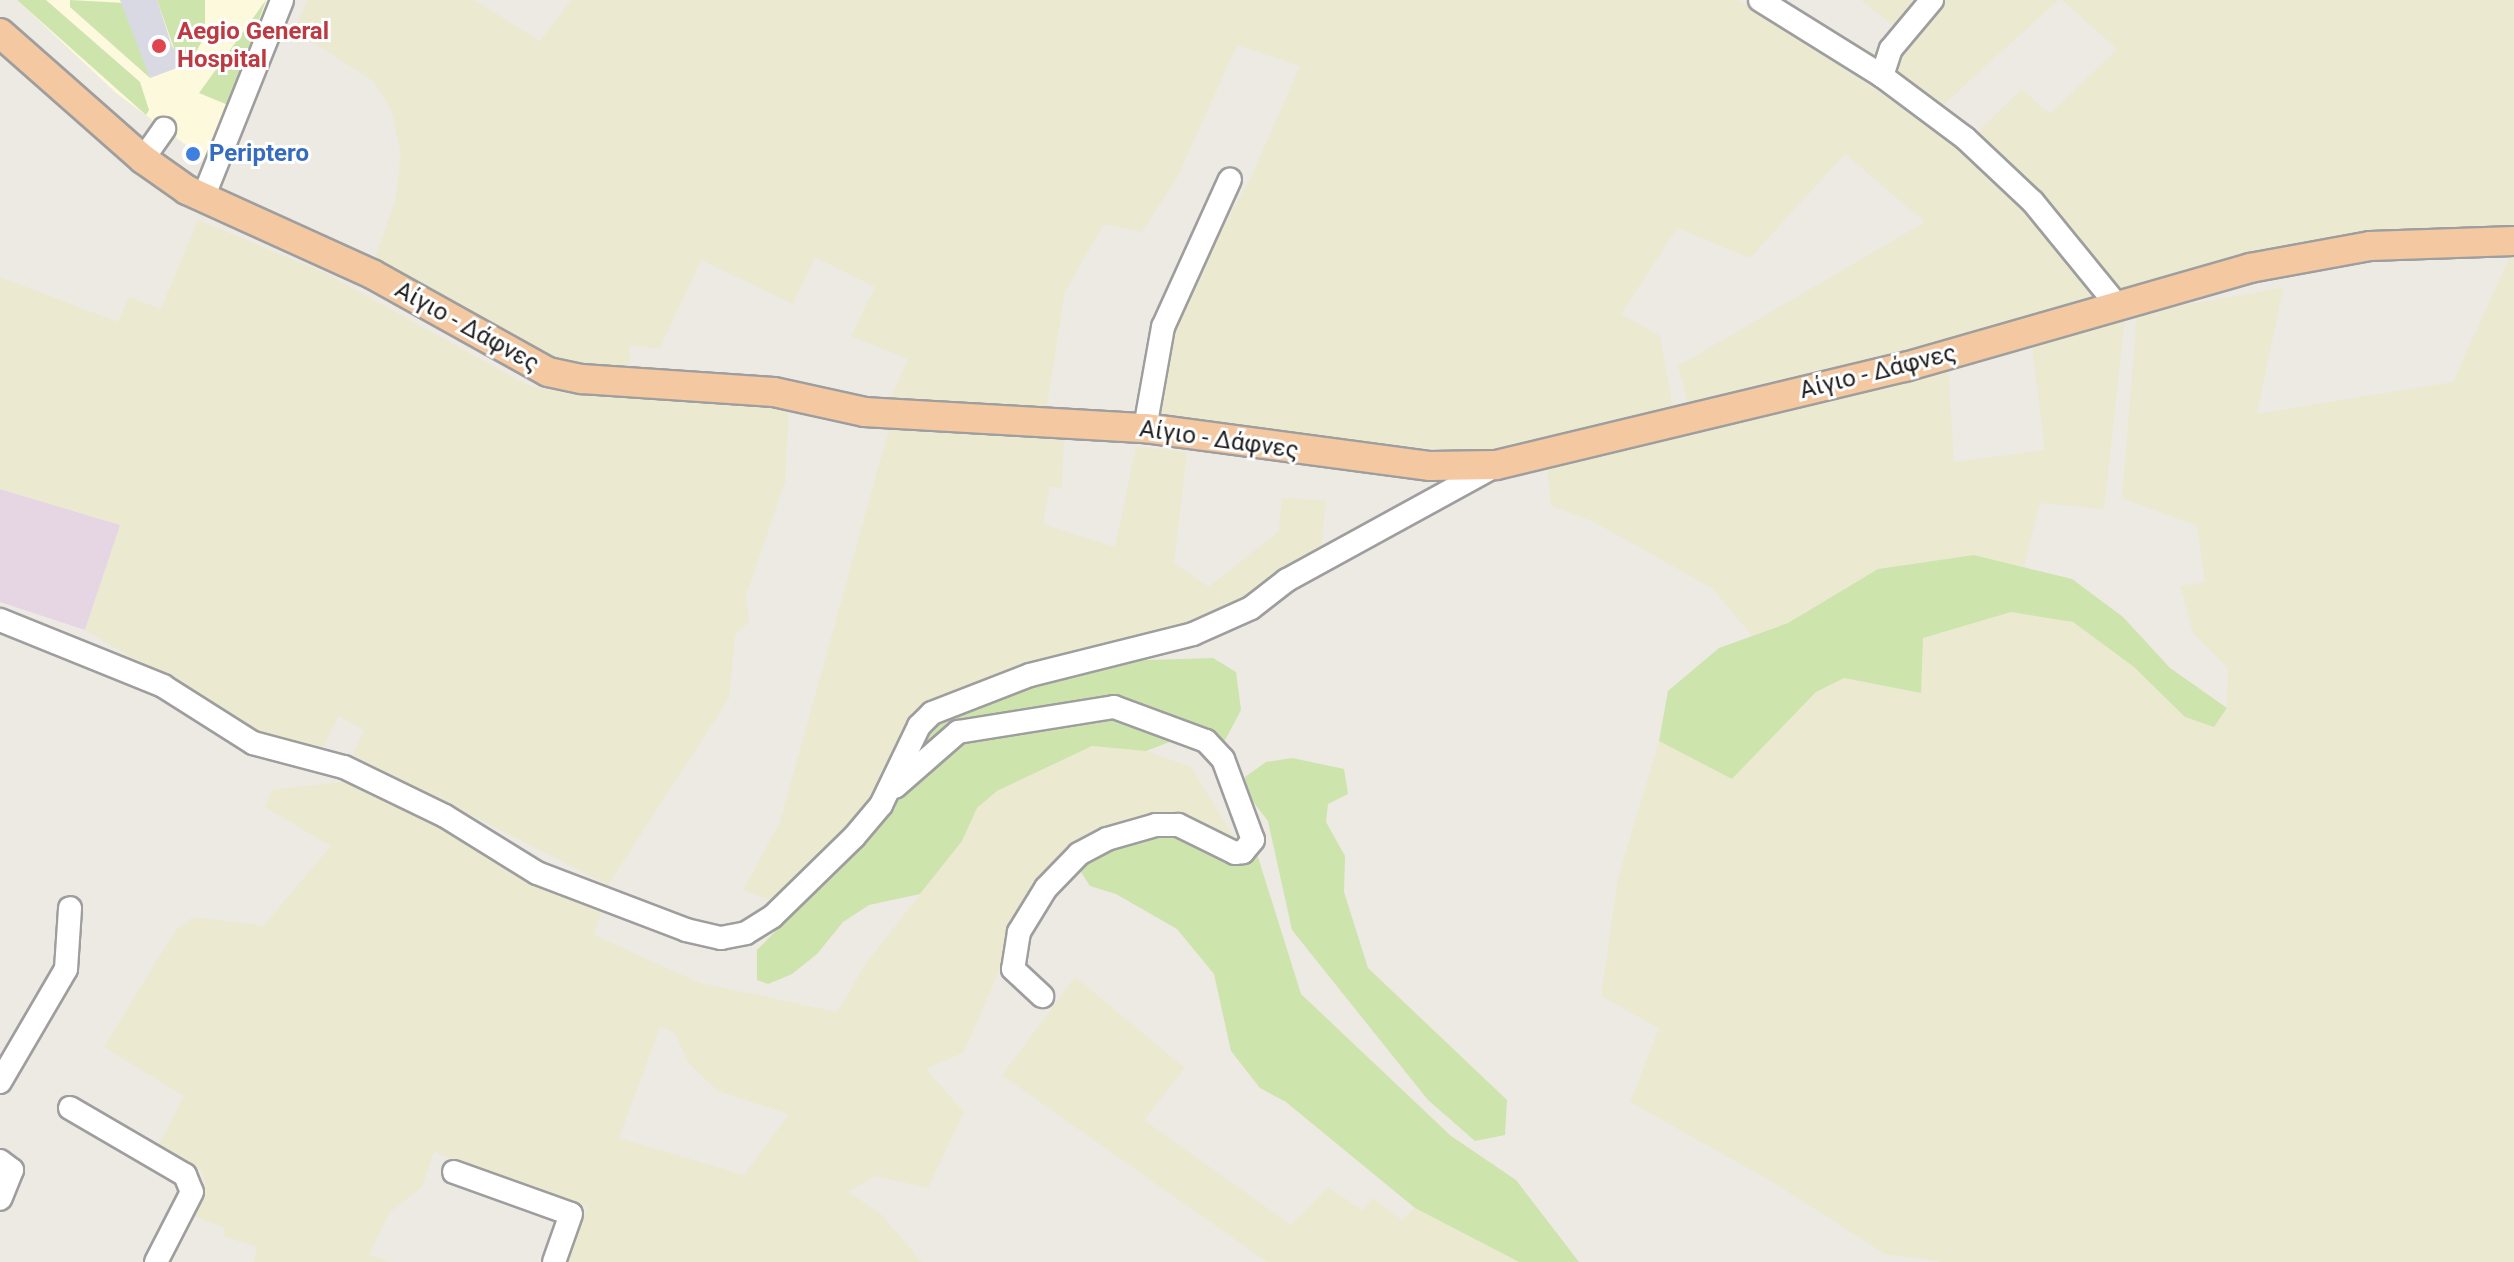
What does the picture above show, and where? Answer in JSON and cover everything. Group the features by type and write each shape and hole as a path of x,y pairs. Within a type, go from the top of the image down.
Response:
{"main road":[{"name":"Αίγιο - Δάφνες","path":"0,33 143,159 203,198 372,274 511,356 568,377 763,391 865,412 1145,428 1430,466 1496,465 1905,367 2250,268 2370,246 2514,241"}],"street":[{"path":"203,198 282,0"},
{"path":"1760,0 1882,76 1965,138 2033,202 2117,305"},
{"path":"1882,76 1891,49 1932,0"},
{"path":"143,159 164,129"},
{"path":"1145,428 1163,327 1230,179"},
{"path":"890,790 919,726 932,713 1030,675 1193,634 1251,608 1287,580 1496,465"},
{"path":"0,620 163,686 253,743 344,767 445,816 537,873 686,930 721,938 746,933 772,917 854,837 890,790 958,732 1114,707 1206,741 1223,759 1253,840 1243,852 1235,853 1178,825 1156,825 1107,839 1079,854 1046,888 1019,932 1013,969 1042,996"},
{"path":"0,1082 66,969 70,908"},
{"path":"70,1108 185,1175 192,1192 156,1262"},
{"path":"0,1161 12,1170 0,1199"},
{"path":"454,1172 571,1214 554,1262"}],"shaded area":[{"name":"Aegio General Hospital","path":"17,0 270,0 206,160 116,93"},
{"path":"120,0 157,0 172,46 185,65 150,78"},
{"path":"0,489 121,525 85,630 0,602"}],"green space":[{"path":"17,0 46,0 140,82 149,110 146,115"},
{"path":"70,0 124,3 150,78 70,7"},
{"path":"157,0 205,0 205,36 194,55 176,54"},
{"path":"266,0 228,105 199,93"},
{"path":"307,0 474,0 540,41 571,0 1738,0 1944,134 2072,258 2100,303 1690,410 1678,366 1925,222 1845,154 1750,258 1677,228 1621,314 1660,336 1673,409 1486,454 1153,420 1179,307 1252,175 1300,66 1237,45 1178,176 1142,232 1104,224 1065,291 1046,411 890,401 908,359 851,336 875,287 815,257 793,304 701,260 660,348 629,346 630,371 569,368 374,260 395,202 401,154 392,111 373,81 295,31"},
{"path":"1861,0 1927,0 1900,31"},
{"path":"1942,0 2058,0 1940,108 1887,75 1896,52"},
{"path":"2062,0 2514,0 2514,231 2119,300 1972,137 2022,89 2050,114 2117,49"},
{"path":"198,220 325,273 527,385 570,394 748,401 789,408 785,482 746,596 749,622 735,635 729,698 608,885 353,755 364,730 339,716 321,751 260,734 85,630 120,525 0,489 0,277 118,322 129,297 161,309"},
{"path":"2510,256 2514,256 2514,1262 1944,1262 1885,1254 1771,1181 1630,1102 1659,1028 1601,996 1618,878 1659,741 1732,779 1816,692 1844,678 1921,693 1922,638 2011,612 2073,622 2134,667 2185,717 2214,726 2227,708 2228,668 2193,633 2180,586 2205,582 2197,526 2122,498 2137,313 2283,288 2257,414 2453,382"},
{"path":"2125,318 2104,509 2040,503 2024,567 1974,555 1878,569 1788,623 1752,636 1712,588 1592,521 1551,506 1547,464 1948,369 1954,462 2045,450 2032,346"},
{"path":"889,429 1064,438 1062,488 1050,486 1043,524 1115,547 1136,447 1187,452 1174,563 1209,587 1279,531 1282,498 1326,501 1320,557 1236,610 1187,630 878,802 777,903 743,890 780,822"},
{"path":"1974,555 2072,579 2123,617 2170,668 2227,708 2214,727 2185,717 2134,667 2073,622 2011,612 1923,638 1921,693 1844,678 1816,692 1732,779 1659,741 1668,691 1719,648 1788,623 1878,569"},
{"path":"1213,658 1236,672 1241,710 1223,744 1180,738 1146,751 1092,746 997,791 977,808 962,841 920,894 869,905 843,922 817,954 792,974 768,984 757,980 757,950 883,821 912,759 940,719 989,696 1118,661"},
{"path":"1092,746 1146,751 1191,767 1239,845 1156,816 1035,887 964,1052 926,1069 964,1112 928,1188 876,1176 848,1192 881,1214 922,1262 563,1262 588,1206 434,1152 422,1187 389,1213 369,1255 390,1262 254,1262 257,1247 223,1236 225,1228 192,1215 206,1187 202,1171 156,1150 184,1096 104,1047 175,931 193,917 263,926 331,846 265,807 272,790 350,781 604,903 594,935 700,983 837,1012 866,963 962,841 977,808 997,791","holes":["660,1027 675,1033 688,1063 718,1091 789,1114 744,1175 619,1138"]},
{"path":"1292,758 1344,769 1348,794 1328,804 1326,822 1345,856 1344,892 1368,968 1507,1100 1505,1135 1475,1141 1428,1100 1292,930 1268,821 1247,794 1245,777 1266,762"},
{"path":"1163,831 1209,848 1223,860 1237,862 1257,854 1301,994 1451,1136 1516,1180 1579,1262 1519,1262 1415,1208 1286,1102 1260,1088 1231,1051 1214,974 1177,929 1116,894 1090,886 1079,869 1082,860 1112,846"},
{"path":"1075,977 1185,1068 1144,1120 1291,1225 1328,1187 1363,1211 1373,1198 1402,1220 1415,1208 1519,1262 1267,1262 1002,1075"}],"place":[{"name":"Aegio General Hospital","path":"159,46"},
{"name":"Periptero","path":"193,154"}]}
